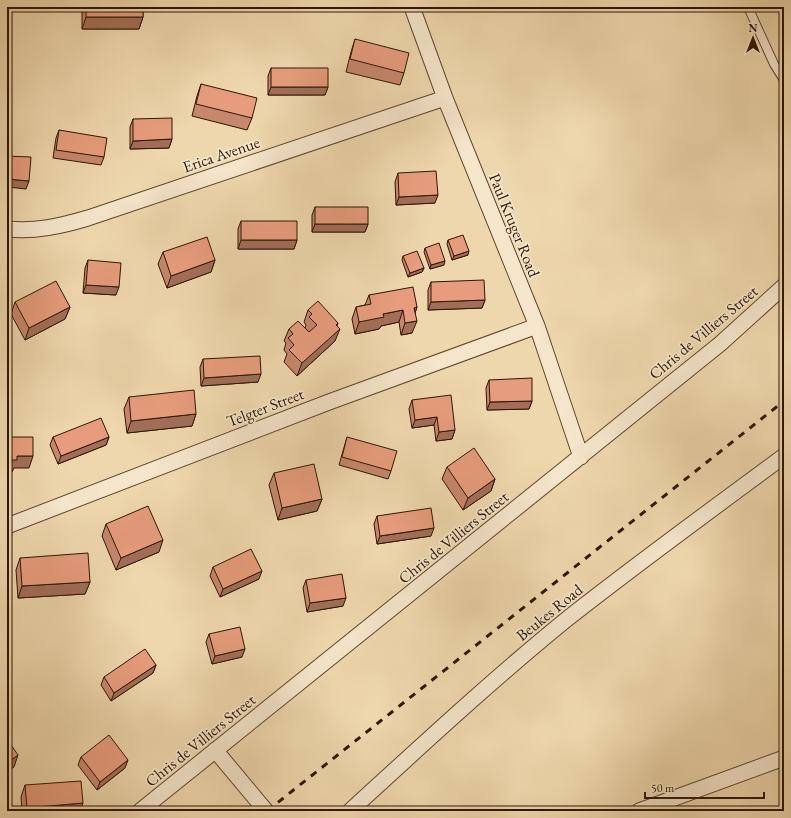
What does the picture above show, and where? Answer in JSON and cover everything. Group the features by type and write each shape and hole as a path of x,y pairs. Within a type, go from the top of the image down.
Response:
{"street":[{"name":"Paul Kruger Road","path":"412,7 445,98 537,326 581,457"},
{"name":"Erica Avenue","path":"7,229 37,230 60,226 88,218 445,98"},
{"name":"Chris de Villiers Street","path":"140,811 720,344 784,286"},
{"name":"Telgter Street","path":"7,526 314,408 537,326"},
{"name":"Beukes Road","path":"350,811 510,667 567,620 643,560 784,456"},
{"path":"215,750 266,811"},
{"path":"639,811 784,758"}],"lane":[{"path":"748,7 774,64 784,80"}],"building":[{"path":"86,7 143,7 143,17 86,17"},
{"path":"355,39 409,53 404,73 350,59"},
{"path":"271,68 328,68 328,87 271,87"},
{"path":"201,84 257,98 252,118 196,104"},
{"path":"172,118 172,139 133,141 133,119"},
{"path":"59,130 107,138 104,157 56,150"},
{"path":"7,156 31,157 29,181 7,179"},
{"path":"436,171 438,195 399,197 398,173"},
{"path":"315,207 368,207 368,224 315,224"},
{"path":"241,221 297,221 297,240 241,240"},
{"path":"463,235 469,251 454,256 448,240"},
{"path":"207,237 215,260 171,276 163,252"},
{"path":"439,243 445,261 431,265 425,248"},
{"path":"417,251 424,268 410,273 403,256"},
{"path":"88,260 121,263 119,287 86,285"},
{"path":"484,280 485,300 431,302 431,282"},
{"path":"56,281 70,307 29,328 15,302"},
{"path":"413,287 417,307 414,308 417,321 405,323 403,310 383,314 384,317 359,322 356,307 371,304 369,295"},
{"path":"318,301 338,323 336,325 340,329 302,363 289,350 294,345 288,338 293,334 289,329 298,321 309,332 317,325 309,317 312,314 308,310"},
{"path":"260,356 261,374 204,378 203,359"},
{"path":"532,378 532,401 490,402 489,380"},
{"path":"194,390 196,414 131,421 129,397"},
{"path":"451,395 455,430 439,432 437,417 415,420 412,400"},
{"path":"101,418 109,437 61,456 53,437"},
{"path":"7,437 33,437 33,456 17,456 17,460 7,460"},
{"path":"347,437 397,451 391,471 342,457"},
{"path":"474,448 495,479 468,498 447,467"},
{"path":"314,464 322,499 282,508 274,473"},
{"path":"148,506 163,540 121,558 106,524"},
{"path":"431,508 434,528 380,536 377,516"},
{"path":"251,549 262,571 223,589 213,567"},
{"path":"88,553 90,582 22,586 20,558"},
{"path":"342,574 346,598 310,603 306,580"},
{"path":"240,627 245,649 215,656 209,634"},
{"path":"145,649 156,665 114,693 104,677"},
{"path":"109,735 128,760 100,782 81,757"},
{"path":"7,739 18,755 7,763"},
{"path":"81,781 83,803 27,808 25,785"}],"railway":[{"path":"267,811 784,401"}]}
